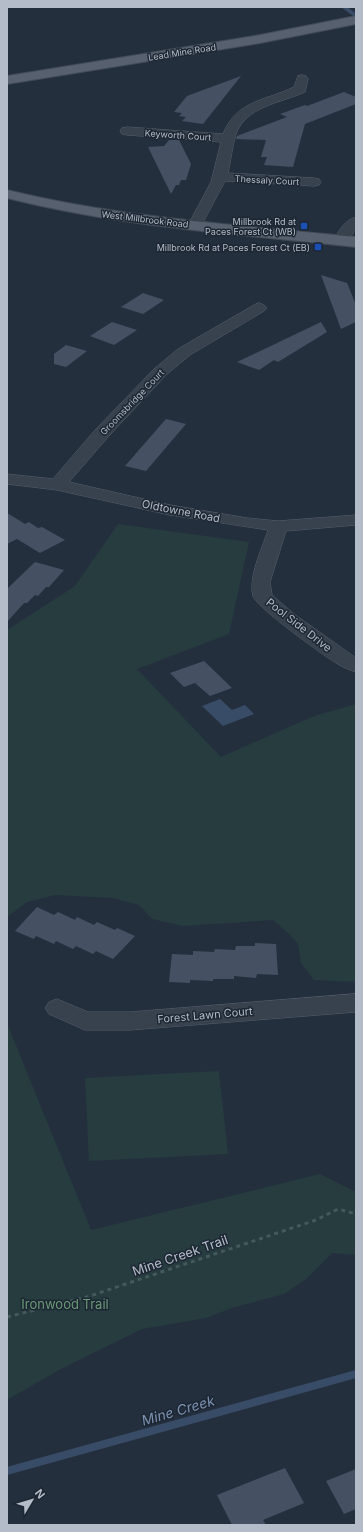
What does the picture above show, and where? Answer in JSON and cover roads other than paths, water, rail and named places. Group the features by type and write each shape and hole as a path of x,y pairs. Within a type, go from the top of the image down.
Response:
{"main road":[{"name":"Lead Mine Road","path":"7,80 244,42 356,20"},
{"name":"West Millbrook Road","path":"7,194 43,203 100,214 349,241"}],"street":[{"path":"195,225 220,177 228,138 238,118 245,112 289,95 300,89 302,80"},
{"name":"Keyworth Court","path":"127,131 228,138"},
{"name":"Thessaly Court","path":"220,177 314,182"},
{"path":"349,241 346,230 356,221"},
{"name":"Groomsbridge Court","path":"57,485 102,433 160,372 184,352 259,308"},
{"name":"Oldtowne Road","path":"7,479 57,485 170,510 247,523 278,526 356,520"},
{"name":"Pool Side Drive","path":"278,526 261,582 263,597 287,618 343,659 356,666"},
{"name":"Forest Lawn Court","path":"57,1008 85,1020 130,1021 356,1003"}],"water":[{"path":"220,699 232,710 245,705 254,714 223,726 202,706"}],"waterway":[{"path":"344,7 355,15"},
{"name":"Mine Creek","path":"7,1471 356,1374"}],"place":[{"name":"Millbrook Rd at Paces Forest Ct (WB)","path":"304,226"},
{"name":"Millbrook Rd at Paces Forest Ct (EB)","path":"318,247"}],"park label":[{"name":"Ironwood Trail","path":"65,1304"}]}
